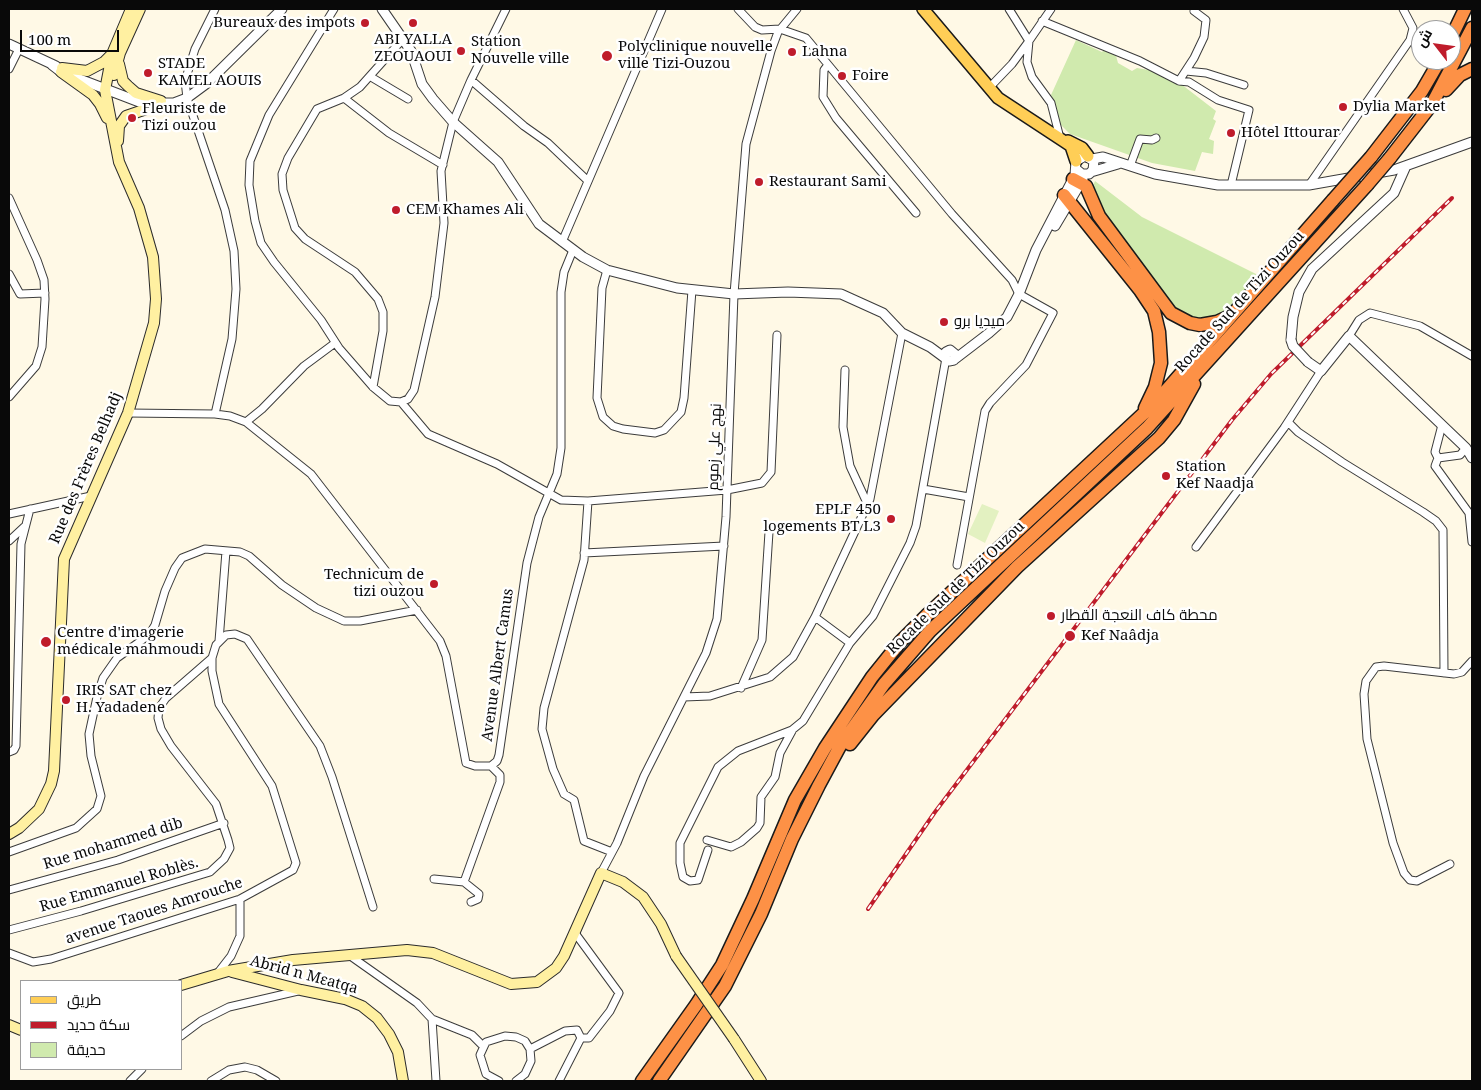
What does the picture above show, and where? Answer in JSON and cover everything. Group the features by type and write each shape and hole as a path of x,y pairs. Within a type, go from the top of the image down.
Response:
{"highway":[{"path":"1432,104 1472,28"},
{"path":"1432,104 1460,75 1472,69"},
{"name":"Rocade Sud de Tizi Ouzou","path":"642,1081 722,965 753,899 795,800 825,748 872,677 920,622 1136,423 1371,158 1422,91 1434,70"},
{"name":"Rocade Sud de Tizi Ouzou","path":"659,1081 716,1002 733,972 761,914 792,839 819,785 856,721 906,658 1001,564 1124,451 1201,370 1367,185 1432,104"},
{"path":"1081,173 1106,226 1171,313 1190,323 1200,324 1217,322 1232,315"},
{"path":"1067,197 1140,290 1154,311 1159,332 1161,363 1152,394 1136,423"},
{"path":"819,785 873,716 1017,567 1159,438 1174,420 1201,370"}],"main road":[{"path":"131,9 116,54 123,81 136,93 161,102"},
{"path":"58,68 87,71 116,54 140,9"},
{"path":"923,9 989,88 1016,111 1071,146 1081,173"},
{"name":"Rue des Frères Belhadj","path":"9,834 19,828 39,809 52,784 56,737 62,572 70,543 128,413 152,331 156,299 148,233 119,162 112,129 108,88 116,54"},
{"path":"58,68 100,104 112,129"},
{"path":"119,162 119,126 126,116 161,102"},
{"path":"1060,138 1082,148 1090,158"},
{"path":"228,971 293,960 420,950 433,953 499,981 524,985 537,982 556,968 601,873 623,882 643,897 661,924 676,956 761,1081"},
{"name":"Abrid n Mɛatqa","path":"182,985 228,971 345,999 362,1006 378,1018 389,1034 398,1052 403,1081"}],"street":[{"path":"215,9 187,70 185,80 188,98 225,210 234,251 236,289 232,339 215,414"},
{"path":"9,44 58,68 142,102 174,103 188,98 206,84 282,9"},
{"path":"334,9 269,115 250,161 249,185 261,244 321,320 335,343 373,387 390,401 401,402 408,399 414,390 435,296 443,232 443,165 453,122 471,80 506,9"},
{"path":"382,9 402,40 411,50 422,84 453,122 498,162 539,224 573,250 607,270 692,290 734,294 788,292 841,294 883,313 902,334 950,356"},
{"path":"562,242 662,9"},
{"path":"738,9 755,27 762,30 780,29 806,38 827,66 952,214 1012,280 1019,294 1053,314 1026,365 985,411 957,565"},
{"name":"نهج علي زموم","path":"601,873 612,852 644,776 706,653 717,619 727,490 734,294 746,144 763,76 780,29 797,9"},
{"path":"1009,9 1029,41 1027,62 1032,77 1051,103 1060,138"},
{"path":"989,88 1012,64 1051,9"},
{"path":"1309,185 1410,40 1413,28 1403,9"},
{"path":"1179,81 1204,37 1206,20 1194,11"},
{"path":"1042,21 1140,61 1179,81 1189,82 1212,97 1249,110 1230,185"},
{"path":"373,387 383,330 383,312 378,299 355,272 305,239 295,228 283,190 282,174 288,158 317,109 344,98 370,77 402,40"},
{"path":"9,69 19,49"},
{"path":"827,66 824,70 822,97 836,118 916,213"},
{"path":"1186,71 1206,73 1244,85"},
{"path":"370,77 408,99"},
{"path":"471,80 524,126 548,143 588,181"},
{"path":"344,98 389,133 443,165"},
{"path":"1127,165 1140,139 1152,140 1156,138"},
{"path":"1081,173 1082,156 1102,158 1189,181 1230,185 1309,185 1365,177 1406,166 1472,142"},
{"path":"707,840 731,847 741,842 760,823 762,797 775,777 780,753 792,730 803,720 850,643 873,616 910,543 923,488 940,381 950,356 970,347 990,333 1007,317 1019,294 1022,282 1067,197 1081,173 1094,164 1090,158"},
{"path":"1081,173 1108,165 1127,165"},
{"path":"1320,371 1292,346 1291,340 1297,299 1312,269 1394,193 1406,166"},
{"path":"9,198 37,260 44,280 45,293 42,346 36,366 9,397"},
{"name":"Avenue Albert Camus","path":"128,413 215,414 246,422 311,474 440,641 446,656 466,763 474,766 491,766 497,761 499,755 527,563 539,518 557,474 561,448 561,292 564,272 573,250"},
{"path":"607,270 602,288 597,398 603,417 613,426 623,429 655,433 664,430 681,412 684,398 692,290"},
{"path":"9,274 20,294 45,293"},
{"path":"1196,547 1288,422 1320,371 1349,336 1359,320 1370,313 1420,326 1472,356"},
{"path":"684,697 710,696 741,688 770,677 793,657 815,617 868,505 902,334"},
{"path":"401,402 428,434 497,464 561,500 588,501 727,490 762,483 771,472 777,335"},
{"path":"1349,336 1466,448 1472,458"},
{"path":"246,422 262,409 304,366 335,343"},
{"path":"845,370 844,427 850,466 868,505"},
{"path":"1288,422 1298,432 1334,457 1430,516 1443,530 1444,673"},
{"path":"1442,425 1435,452 1438,458 1435,466 1469,513 1472,542"},
{"path":"1438,458 1460,455 1466,448"},
{"path":"923,488 969,498"},
{"path":"9,514 91,496"},
{"path":"588,501 584,553 544,708 542,729 553,769 564,794 574,800 584,841 612,852"},
{"path":"9,752 14,750 16,746 21,544 30,509"},
{"path":"9,541 24,527"},
{"path":"741,688 762,640 769,532"},
{"path":"584,553 724,546"},
{"path":"9,852 76,828 97,808 101,796 91,756 89,734 103,678 116,658 149,635 155,625 168,583 182,558 205,549 240,552 249,556 282,585 334,618 344,621 360,621 417,610"},
{"path":"219,642 226,551"},
{"path":"815,617 850,643"},
{"path":"219,642 226,635 235,634 247,639 320,746 338,794 373,907"},
{"name":"avenue Taoues Amrouche","path":"9,953 33,962 51,959 240,899 286,875 296,863 272,786 219,704 212,671 212,658 219,642"},
{"name":"Rue Emmanuel Roblès.","path":"9,930 81,911 210,872 224,859 230,848 224,823 216,804 166,738 158,718 159,708 166,698 178,686 203,668 212,658"},
{"path":"1450,864 1417,881 1410,880 1405,876 1393,843 1367,739 1364,694 1366,681 1376,667 1384,666 1444,673 1462,672 1472,661"},
{"path":"708,850 698,880 690,882 684,877 680,863 680,843 718,767 738,751 792,730"},
{"path":"464,882 500,782 500,775 491,766"},
{"name":"Rue mohammed dib","path":"9,890 118,860 224,823"},
{"path":"434,879 464,882 479,894 478,900 471,902"},
{"path":"217,974 232,956 240,936 240,899"},
{"path":"574,933 619,993 610,1011 589,1038 581,1038"},
{"path":"349,955 417,1003 432,1019 472,1035 483,1046"},
{"path":"182,1035 201,1021 229,1006 301,990"},
{"path":"432,1019 436,1081"},
{"path":"530,1049 565,1031 577,1030 581,1038"},
{"path":"499,1081 486,1074 480,1056 486,1042 505,1036 516,1037 525,1041 530,1049 531,1062 525,1074 516,1081"},
{"path":"559,1081 581,1038"},
{"path":"211,1081 229,1070 245,1067 257,1070 276,1081"},
{"path":"130,1081 141,1070"},
{"path":"257,1070 264,1081"}],"green space":[{"path":"1076,40 1102,52 1106,48 1115,52 1118,63 1132,71 1137,68 1155,71 1181,84 1216,111 1213,119 1216,121 1209,139 1214,141 1213,154 1202,152 1195,171 1152,163 1070,134 1058,122 1051,95"},
{"path":"1095,181 1142,217 1258,275 1222,316 1202,320 1175,312 1097,206 1092,188"},
{"path":"982,504 999,511 985,543 968,534"}],"railway":[{"path":"868,909 935,812 1232,420 1271,374 1452,198"}],"place":[{"name":"Bureaux des impots","path":"365,23"},
{"name":"ABI YALLA ZEOUAOUI","path":"413,23"},
{"name":"Station Nouvelle ville","path":"461,51"},
{"name":"Lahna","path":"792,52"},
{"name":"Polyclinique nouvelle ville Tizi-Ouzou","path":"607,56"},
{"name":"STADE KAMEL AOUIS","path":"148,73"},
{"name":"Foire","path":"842,76"},
{"name":"Dylia Market","path":"1343,107"},
{"name":"Fleuriste de Tizi ouzou","path":"132,118"},
{"name":"Hôtel Ittourar","path":"1231,133"},
{"name":"Restaurant Sami","path":"759,182"},
{"name":"CEM Khames Ali","path":"396,210"},
{"name":"ميديا برو","path":"944,322"},
{"name":"Station Kef Naadja","path":"1166,476"},
{"name":"EPLF 450 logements BT L3","path":"891,519"},
{"name":"Technicum de tizi ouzou","path":"434,584"},
{"name":"محطة كاف النعجة القطار","path":"1051,616"},
{"name":"Kef Naâdja","path":"1070,636"},
{"name":"Centre d'imagerie médicale mahmoudi","path":"46,642"},
{"name":"IRIS SAT chez H. Yadadene","path":"66,700"}]}
